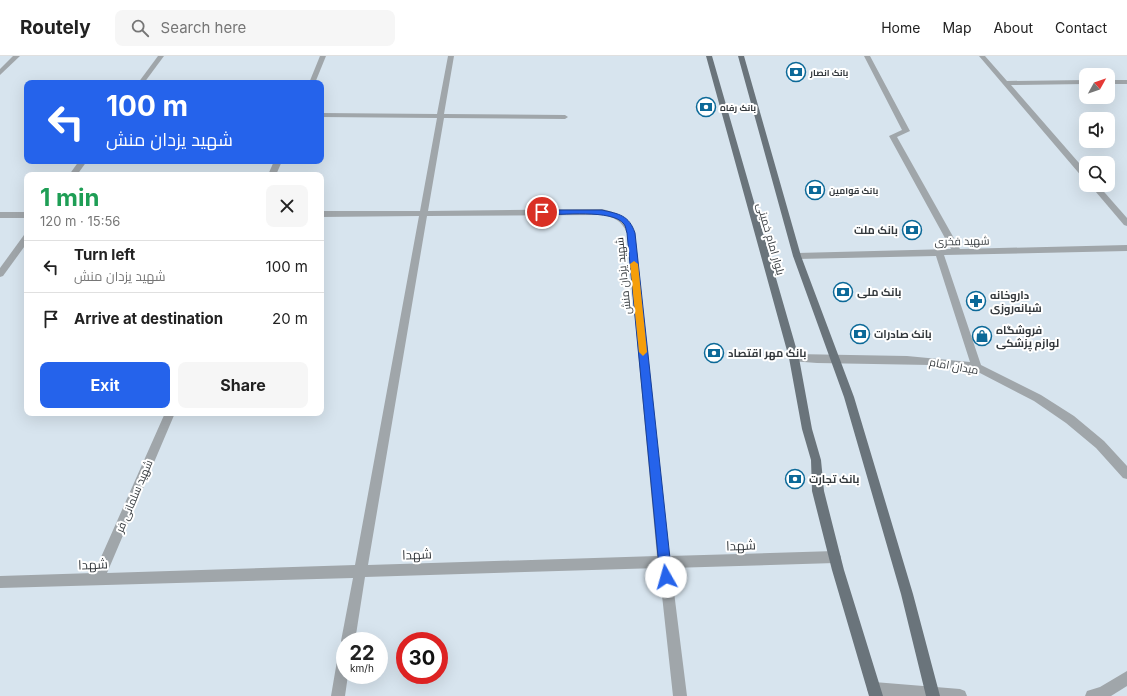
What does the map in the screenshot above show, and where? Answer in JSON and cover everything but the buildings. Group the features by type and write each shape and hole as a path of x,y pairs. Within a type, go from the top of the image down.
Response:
{"main road":[{"name":"بلوار امام خمینی","path":"709,56 794,358 807,429 816,460 818,491 835,557 875,693"},
{"path":"741,56 798,256 849,397 904,587 933,694"}],"street":[{"path":"0,73 17,56"},
{"path":"143,80 161,56"},
{"path":"313,80 324,56"},
{"path":"350,632 451,56"},
{"path":"867,56 906,131 893,136 957,252"},
{"path":"982,56 1079,168"},
{"path":"1006,83 1079,82"},
{"path":"1115,82 1127,82"},
{"path":"324,115 565,117"},
{"path":"1100,192 1127,223"},
{"name":"شهید یزدان منش","path":"324,214 602,212 619,217 628,223 631,233 664,562"},
{"path":"0,215 24,215"},
{"path":"0,274 24,241"},
{"name":"شهید فخری","path":"798,256 1127,248"},
{"path":"939,253 977,368"},
{"name":"میدان امام","path":"794,358 836,361 909,359 977,368 1018,387 1064,415 1107,451 1127,474"},
{"name":"شهید سلمانی فر","path":"98,579 169,416"},
{"name":"شهدا","path":"0,582 835,557"},
{"path":"664,562 680,696"},
{"path":"1092,696 1103,693 1127,678"},
{"path":"338,696 340,684"},
{"path":"875,693 960,696"}],"slow traffic":[{"path":"634,264 643,352"}],"place":[{"name":"بانک انصار","path":"796,72"},
{"name":"بانک رفاه","path":"706,107"},
{"name":"بانک قوامین","path":"815,190"},
{"name":"بانک ملت","path":"912,230"},
{"name":"بانک ملی","path":"843,292"},
{"name":"داروخانه شبانه‌روزی","path":"976,301"},
{"name":"بانک صادرات","path":"860,334"},
{"name":"فروشگاه لوازم پزشکی","path":"982,336"},
{"name":"بانک مهر اقتصاد","path":"714,353"},
{"name":"بانک تجارت","path":"795,479"}],"route":[{"path":"542,212 602,212 619,217 628,223 631,233 666,577"}]}
